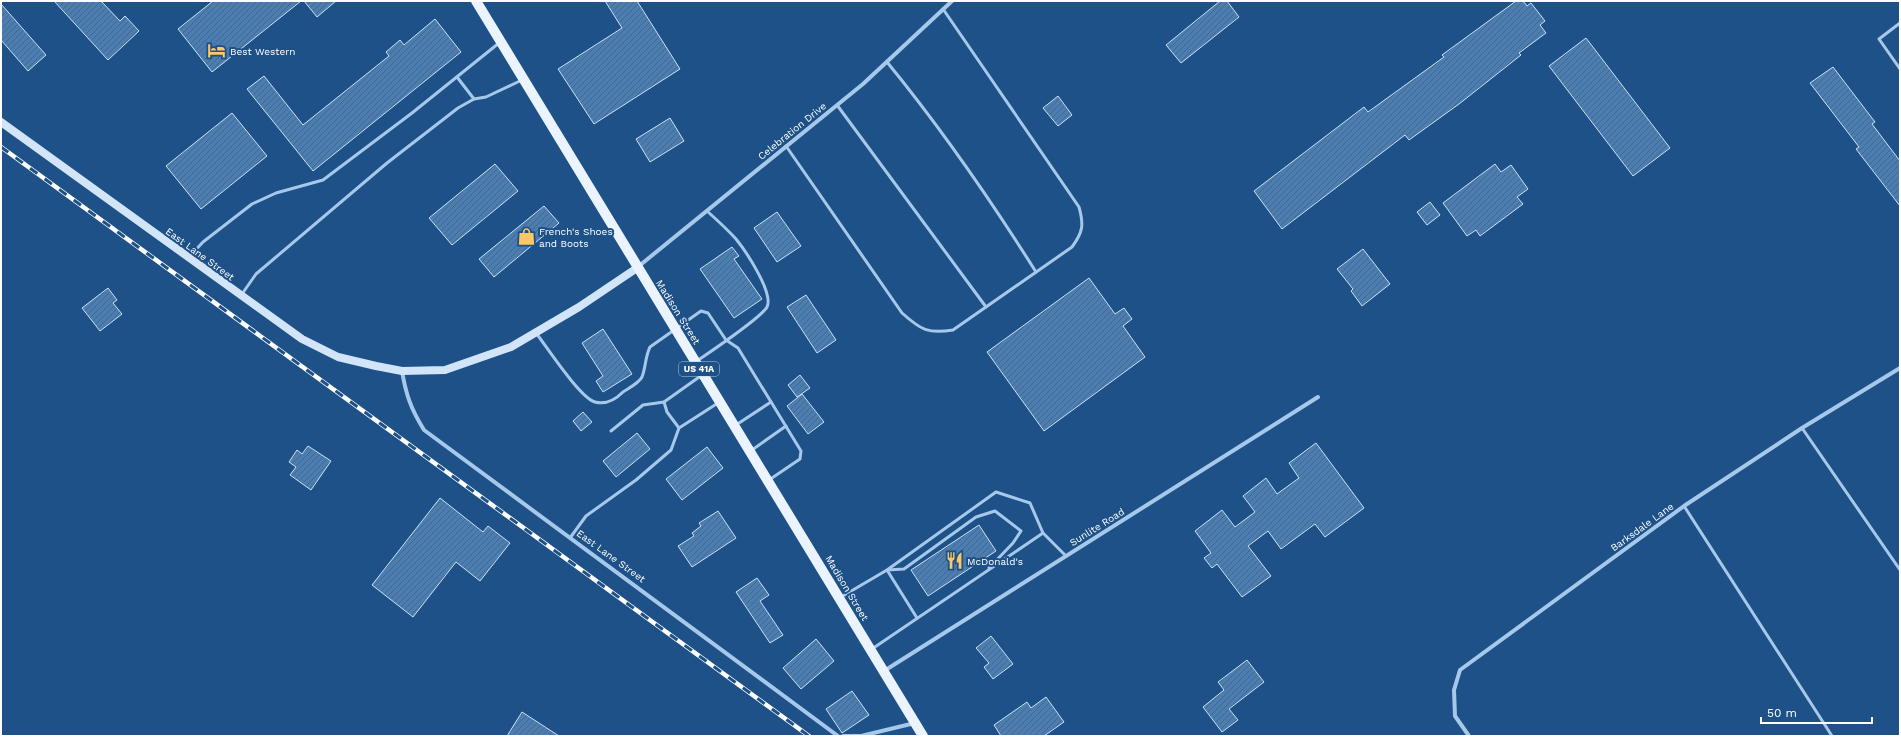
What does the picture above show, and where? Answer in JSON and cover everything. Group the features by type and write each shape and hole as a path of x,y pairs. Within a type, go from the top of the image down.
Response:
{"main road":[{"name":"Madison Street","path":"476,1 674,329 923,736"}],"street":[{"name":"Celebration Drive","path":"637,268 837,105 887,62 952,1"},
{"name":"East Lane Street","path":"1,122 302,339 332,354 376,366 402,371 445,370 511,347 579,307 637,268"},
{"name":"Barksdale Lane","path":"1469,736 1455,716 1454,690 1460,670 1684,506 1802,428 1900,368"},
{"name":"East Lane Street","path":"402,371 411,409 424,430 838,736"},
{"name":"Sunlite Road","path":"884,671 1318,397"},
{"path":"843,736 861,736 915,723"}],"lane":[{"path":"786,146 902,313 918,327 937,333 953,330 1072,247 1081,235 1082,220 1079,207 943,9"},
{"path":"1900,22 1879,39 1900,69"},
{"path":"189,258 203,242 252,204 276,193 323,180 500,42"},
{"path":"887,62 923,106 1006,225 1036,272"},
{"path":"457,77 474,99"},
{"path":"240,295 256,274 381,168 458,108 474,99 486,98 523,79"},
{"path":"837,105 986,307"},
{"path":"695,363 758,316 768,306 768,295 751,261 736,239 707,210"},
{"path":"536,333 565,373 587,398 596,403 608,402 616,398 641,378 646,354 650,347 701,311 708,313 726,340 738,348 801,451 800,459 768,481"},
{"path":"612,431 643,405 664,402 703,375"},
{"path":"664,402 667,412 678,428"},
{"path":"570,538 586,516 636,480 671,450 678,428 719,402"},
{"path":"734,427 771,402"},
{"path":"750,452 786,426"},
{"path":"1802,428 1900,570"},
{"path":"839,598 887,570 996,492 1030,503 1043,533 1066,556"},
{"path":"1684,506 1832,736"},
{"path":"887,570 904,569 976,516 995,510 1021,532 1013,543 985,572"},
{"path":"871,650 1043,533"},
{"path":"887,570 917,618"}],"building":[{"path":"54,1 101,1 120,21 125,16 139,31 108,60"},
{"name":"Best Western","path":"213,1 301,1 212,72 178,29"},
{"path":"304,1 336,1 317,17"},
{"path":"605,1 637,1 680,69 594,124 558,69 622,28"},
{"path":"1220,1 1227,1 1239,17 1181,63 1166,45"},
{"path":"1516,1 1523,1 1527,6 1531,3 1545,21 1540,25 1546,33 1519,53 1521,55 1459,104 1409,140 1405,135 1282,229 1254,191 1364,107 1368,112 1444,57 1442,55"},
{"path":"1,4 46,55 28,71 1,40"},
{"path":"435,19 461,52 313,171 247,89 264,76 303,125 389,56 386,52 400,40 404,45"},
{"path":"1586,38 1670,148 1633,176 1549,66"},
{"path":"1833,67 1875,122 1872,124 1900,161 1900,206 1856,149 1859,147 1810,83"},
{"path":"1058,96 1072,115 1058,126 1043,108"},
{"path":"232,113 267,156 201,209 166,166"},
{"path":"670,118 684,141 650,162 636,139"},
{"path":"495,164 518,191 452,245 429,218"},
{"path":"1495,164 1501,172 1511,165 1528,189 1517,197 1523,204 1480,236 1476,230 1467,236 1443,203"},
{"path":"1430,202 1440,215 1427,225 1417,212"},
{"path":"544,206 559,223 494,277 479,259"},
{"path":"777,212 801,246 777,262 754,228"},
{"path":"732,247 739,256 734,259 762,299 734,318 700,269"},
{"path":"1363,249 1390,284 1362,306 1351,291 1353,289 1337,269"},
{"path":"1089,278 1115,314 1124,308 1132,319 1123,326 1145,357 1044,431 987,352"},
{"path":"108,288 117,300 113,303 122,314 100,331 82,308"},
{"path":"806,295 836,340 817,353 787,307"},
{"path":"603,329 632,374 603,392 596,381 603,376 582,343"},
{"path":"800,375 810,388 797,397 788,385"},
{"path":"802,394 824,422 808,434 787,406"},
{"path":"583,412 592,422 581,431 573,421"},
{"path":"637,433 650,449 616,477 603,461"},
{"path":"1316,443 1364,508 1325,537 1315,524 1281,549 1268,531 1248,546 1271,576 1242,597 1217,564 1212,568 1204,558 1211,553 1195,531 1222,510 1235,527 1255,512 1243,496 1266,478 1277,494 1299,478 1289,463"},
{"path":"308,446 331,461 311,490 290,475 296,467 289,462 297,450 302,454"},
{"path":"707,447 723,468 682,500 666,479"},
{"path":"440,498 483,532 488,526 510,543 480,581 456,562 413,617 372,585"},
{"path":"718,511 736,538 692,567 678,546 694,536 692,533 701,526 699,523"},
{"name":"McDonald's","path":"979,525 996,551 928,596 911,570"},
{"path":"757,578 769,595 760,601 783,635 770,643 736,592"},
{"path":"991,636 1013,664 993,679 984,667 989,663 976,648"},
{"path":"816,639 834,661 801,689 783,668"},
{"path":"1247,660 1264,682 1229,709 1238,720 1222,732 1203,707 1224,690 1218,682"},
{"path":"852,691 869,715 842,733 826,709"},
{"path":"1046,697 1064,722 1044,736 1001,736 994,725 1027,702 1031,708"},
{"path":"522,712 559,736 507,736"}],"railway":[{"path":"1,147 809,736"}],"place":[{"name":"Best Western","path":"217,51"},
{"name":"French's Shoes and Boots","path":"526,237"},
{"name":"McDonald's","path":"954,561"}]}
